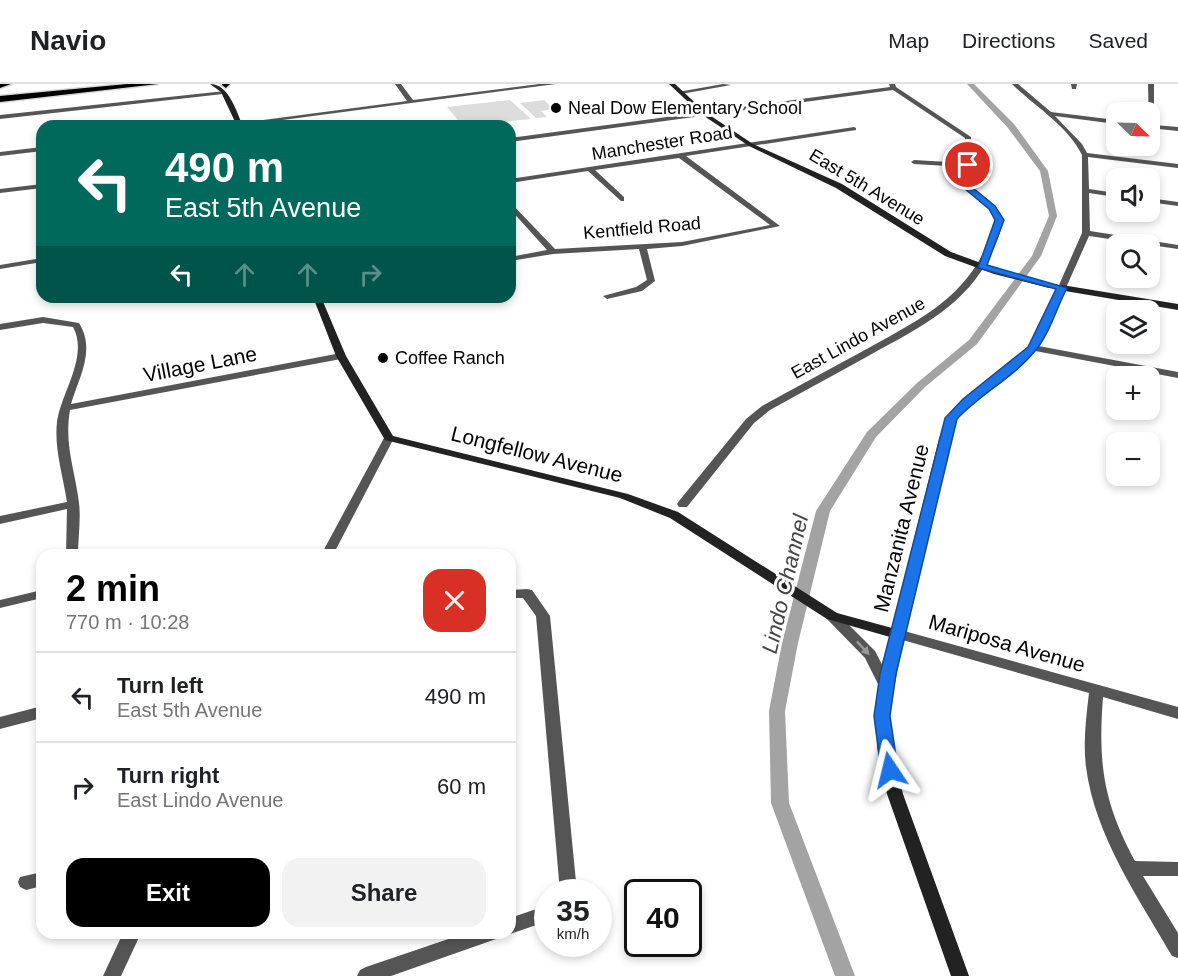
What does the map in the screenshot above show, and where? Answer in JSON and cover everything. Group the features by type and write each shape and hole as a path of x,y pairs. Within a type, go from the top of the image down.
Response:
{"highway":[{"path":"0,87 7,84"},
{"path":"0,87 45,84"},
{"path":"0,94 90,84"},
{"path":"0,99 154,84"}],"street":[{"path":"213,84 225,87"},
{"path":"398,84 411,102"},
{"path":"277,120 553,84"},
{"name":"East 5th Avenue","path":"672,84 703,113 751,145 813,172 930,244 997,272 1062,288"},
{"path":"1016,84 1075,137 1085,155 1178,166"},
{"path":"1151,84 1151,102"},
{"path":"681,92 728,86"},
{"path":"516,139 893,86"},
{"name":"East Lindo Avenue","path":"682,504 744,429 766,408 947,307 981,266 1000,220 992,208 969,189 969,140 893,86"},
{"path":"0,117 225,87"},
{"path":"225,87 238,120"},
{"path":"1051,114 1106,121"},
{"path":"1160,127 1178,129"},
{"name":"Manchester Road","path":"516,179 854,129"},
{"path":"0,154 36,150"},
{"name":"Manzanita Avenue","path":"960,976 895,794 882,716 886,686 951,418 967,401 1020,361 1033,348 1086,233 1085,155"},
{"name":"Kentfield Road","path":"516,258 552,252 644,247 702,240 776,226 681,156"},
{"path":"914,162 968,165"},
{"path":"590,169 621,199"},
{"path":"0,191 36,187"},
{"path":"1087,192 1106,194"},
{"path":"1160,202 1178,204"},
{"path":"516,211 552,252"},
{"path":"1086,233 1178,247"},
{"path":"607,296 639,289 651,281 644,247"},
{"path":"0,267 36,261"},
{"path":"1062,288 1178,307"},
{"path":"319,303 341,356 389,438 330,549"},
{"path":"0,327 52,320 69,322 78,327 82,338 80,357 65,408 60,440 73,504 72,549"},
{"path":"1033,348 1178,375"},
{"name":"Village Lane","path":"65,408 341,356"},
{"name":"Longfellow Avenue","path":"389,438 617,494 674,514"},
{"path":"0,520 73,504"},
{"name":"Mariposa Avenue","path":"674,514 741,560 832,616 1178,713"},
{"path":"516,594 527,593 543,616 568,879"},
{"path":"0,604 36,595"},
{"path":"832,616 870,655 886,686"},
{"path":"1096,691 1094,770 1106,814 1131,868 1178,950"},
{"path":"0,723 36,714"},
{"path":"1131,868 1178,869"},
{"path":"516,924 534,918"},
{"path":"112,976 129,939"},
{"path":"366,976 473,939"}],"shaded area":[{"path":"510,100 531,119 458,120 447,107"},
{"path":"544,100 553,109 541,111 547,117 536,118 520,103"}],"waterway":[{"name":"Lindo Channel","path":"845,976 780,803 777,711 790,643 823,511 871,435 921,385 973,342 1036,256 1053,216 1044,171 1011,126 970,84"}],"place":[{"name":"Neal Dow Elementary School","path":"556,108"},
{"name":"Coffee Ranch","path":"383,358"}],"route":[{"path":"890,770 882,716 888,674 951,418 967,401 1020,361 1033,348 1062,288 981,266 1000,220 998,214 969,189 968,165"}]}
